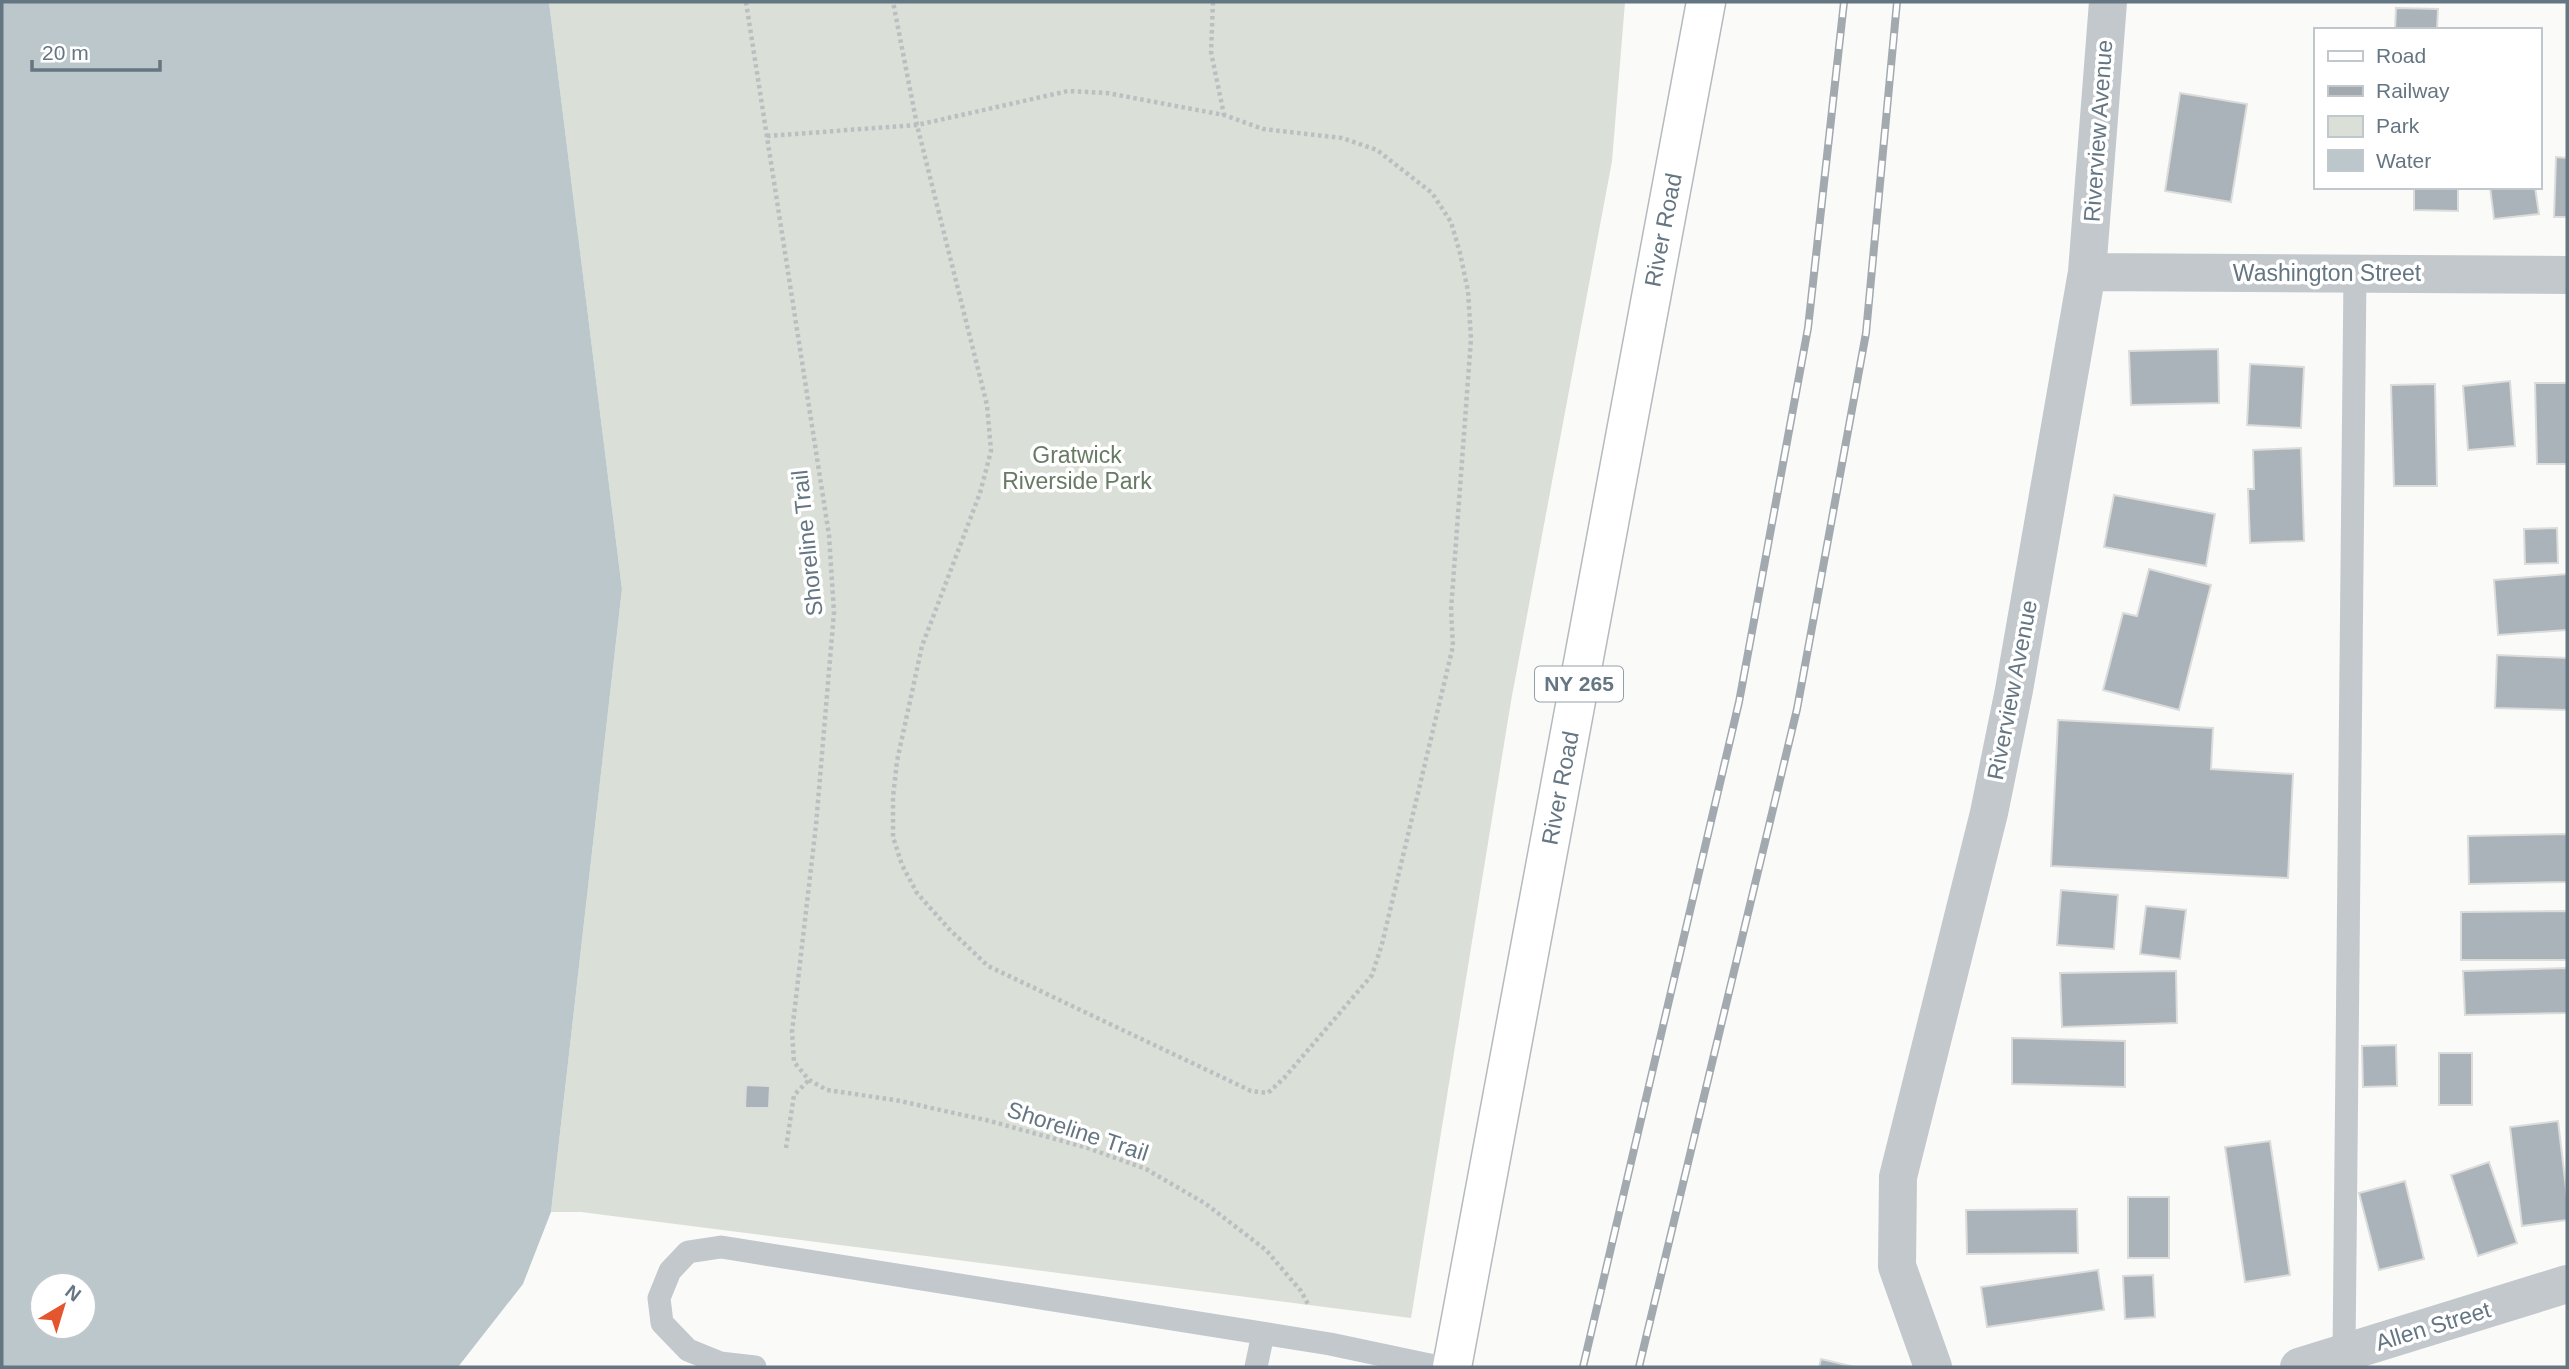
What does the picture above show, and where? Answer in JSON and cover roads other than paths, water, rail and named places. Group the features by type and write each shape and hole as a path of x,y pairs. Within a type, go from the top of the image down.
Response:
{"main road":[{"name":"River Road","path":"1452,1367 1706,2"}],"street":[{"name":"Riverview Avenue","path":"1933,1367 1897,1266 1898,1177 1989,813 2014,690 2087,272 2108,2"},
{"name":"Washington Street","path":"2087,272 2567,275"},
{"name":"Allen Street","path":"2299,1367 2567,1284"}],"lane":[{"path":"2344,1353 2356,273"},
{"path":"755,1367 720,1363 688,1350 662,1323 659,1298 670,1271 688,1252 722,1247 1330,1344 1439,1367"},
{"path":"1256,1367 1263,1334"}],"water":[{"path":"2,2 549,2 622,589 551,1212 523,1284 458,1367 2,1367"}],"railway":[{"path":"1583,1367 1739,702 1808,328 1844,2"},
{"path":"1639,1367 1797,709 1866,333 1897,2"}],"park label":[{"name":"Gratwick Riverside Park","path":"1077,468"}]}
